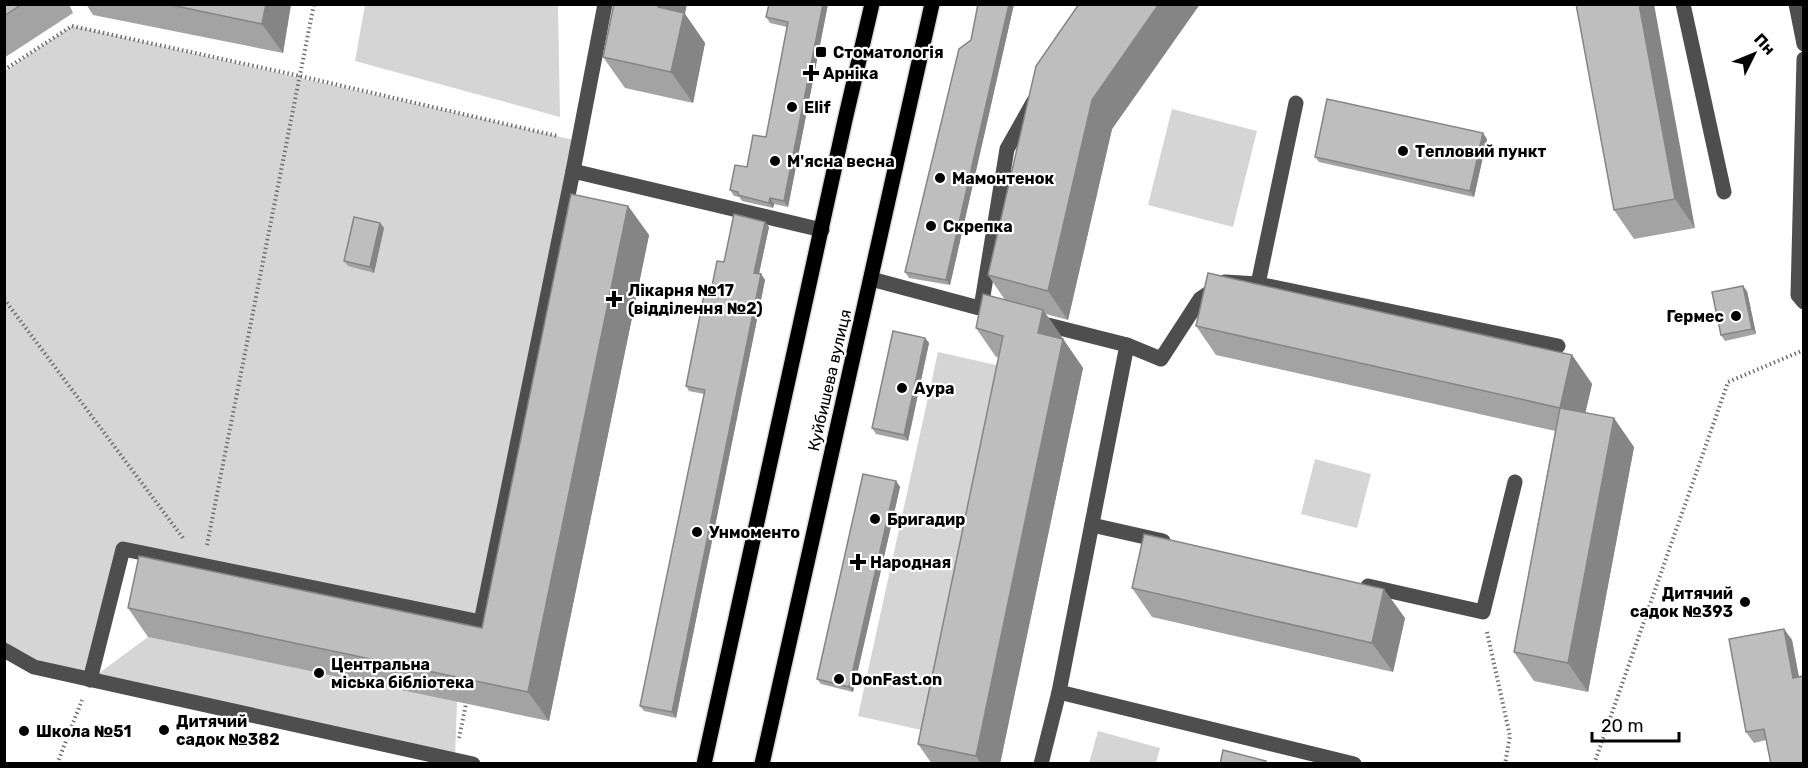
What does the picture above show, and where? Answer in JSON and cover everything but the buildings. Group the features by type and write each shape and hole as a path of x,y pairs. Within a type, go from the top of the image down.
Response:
{"main road":[{"path":"704,764 872,4"},
{"name":"Куйбишева вулиця","path":"762,764 932,4"}],"lane":[{"path":"90,680 123,549 481,622 605,4"},
{"path":"1683,4 1724,192"},
{"path":"1796,4 1803,44"},
{"path":"1803,59 1798,294 1803,302"},
{"path":"981,308 1007,149 1042,87"},
{"path":"1258,284 1296,103"},
{"path":"573,171 822,230"},
{"path":"871,279 1127,345 1161,359 1200,299 1225,282 1258,284 1558,346"},
{"path":"1041,764 1059,692 1127,345"},
{"path":"1357,584 1483,612 1515,482"},
{"path":"1092,525 1173,543"},
{"path":"4,650 34,667 473,764"},
{"path":"1059,692 1354,764"}],"path":[{"path":"203,565 314,4"},
{"path":"4,70 72,26 578,141"},
{"path":"4,299 203,565"},
{"path":"1594,764 1728,382 1803,350"},
{"path":"1483,612 1510,736 1505,764"},
{"path":"57,764 90,680"},
{"path":"455,760 466,704"}],"shaded area":[{"path":"365,5 558,6 560,117 355,61"},
{"path":"72,26 578,141 481,622 123,550 91,679 148,637 457,701 455,760 34,667 5,650 5,71"},
{"path":"1172,109 1257,131 1233,227 1148,205"},
{"path":"938,352 1014,369 935,733 858,716"},
{"path":"1315,459 1371,474 1357,528 1301,514"},
{"path":"1098,731 1160,748 1156,763 1089,763"}],"place":[{"name":"Стоматологія","path":"821,52"},
{"name":"Арніка","path":"811,73"},
{"name":"Elif","path":"792,107"},
{"name":"Тепловий пункт","path":"1403,151"},
{"name":"М'ясна весна","path":"775,161"},
{"name":"Мамонтенок","path":"940,178"},
{"name":"Скрепка","path":"931,226"},
{"name":"Лікарня №17 (відділення №2)","path":"614,299"},
{"name":"Гермес","path":"1736,316"},
{"name":"Аура","path":"902,388"},
{"name":"Бригадир","path":"875,519"},
{"name":"Унмоменто","path":"697,532"},
{"name":"Народная","path":"858,562"},
{"name":"Дитячий садок №393","path":"1745,602"},
{"name":"Центральна міська бібліотека","path":"319,673"},
{"name":"DonFast.on","path":"839,679"},
{"name":"Дитячий садок №382","path":"164,730"},
{"name":"Школа №51","path":"24,731"}]}
